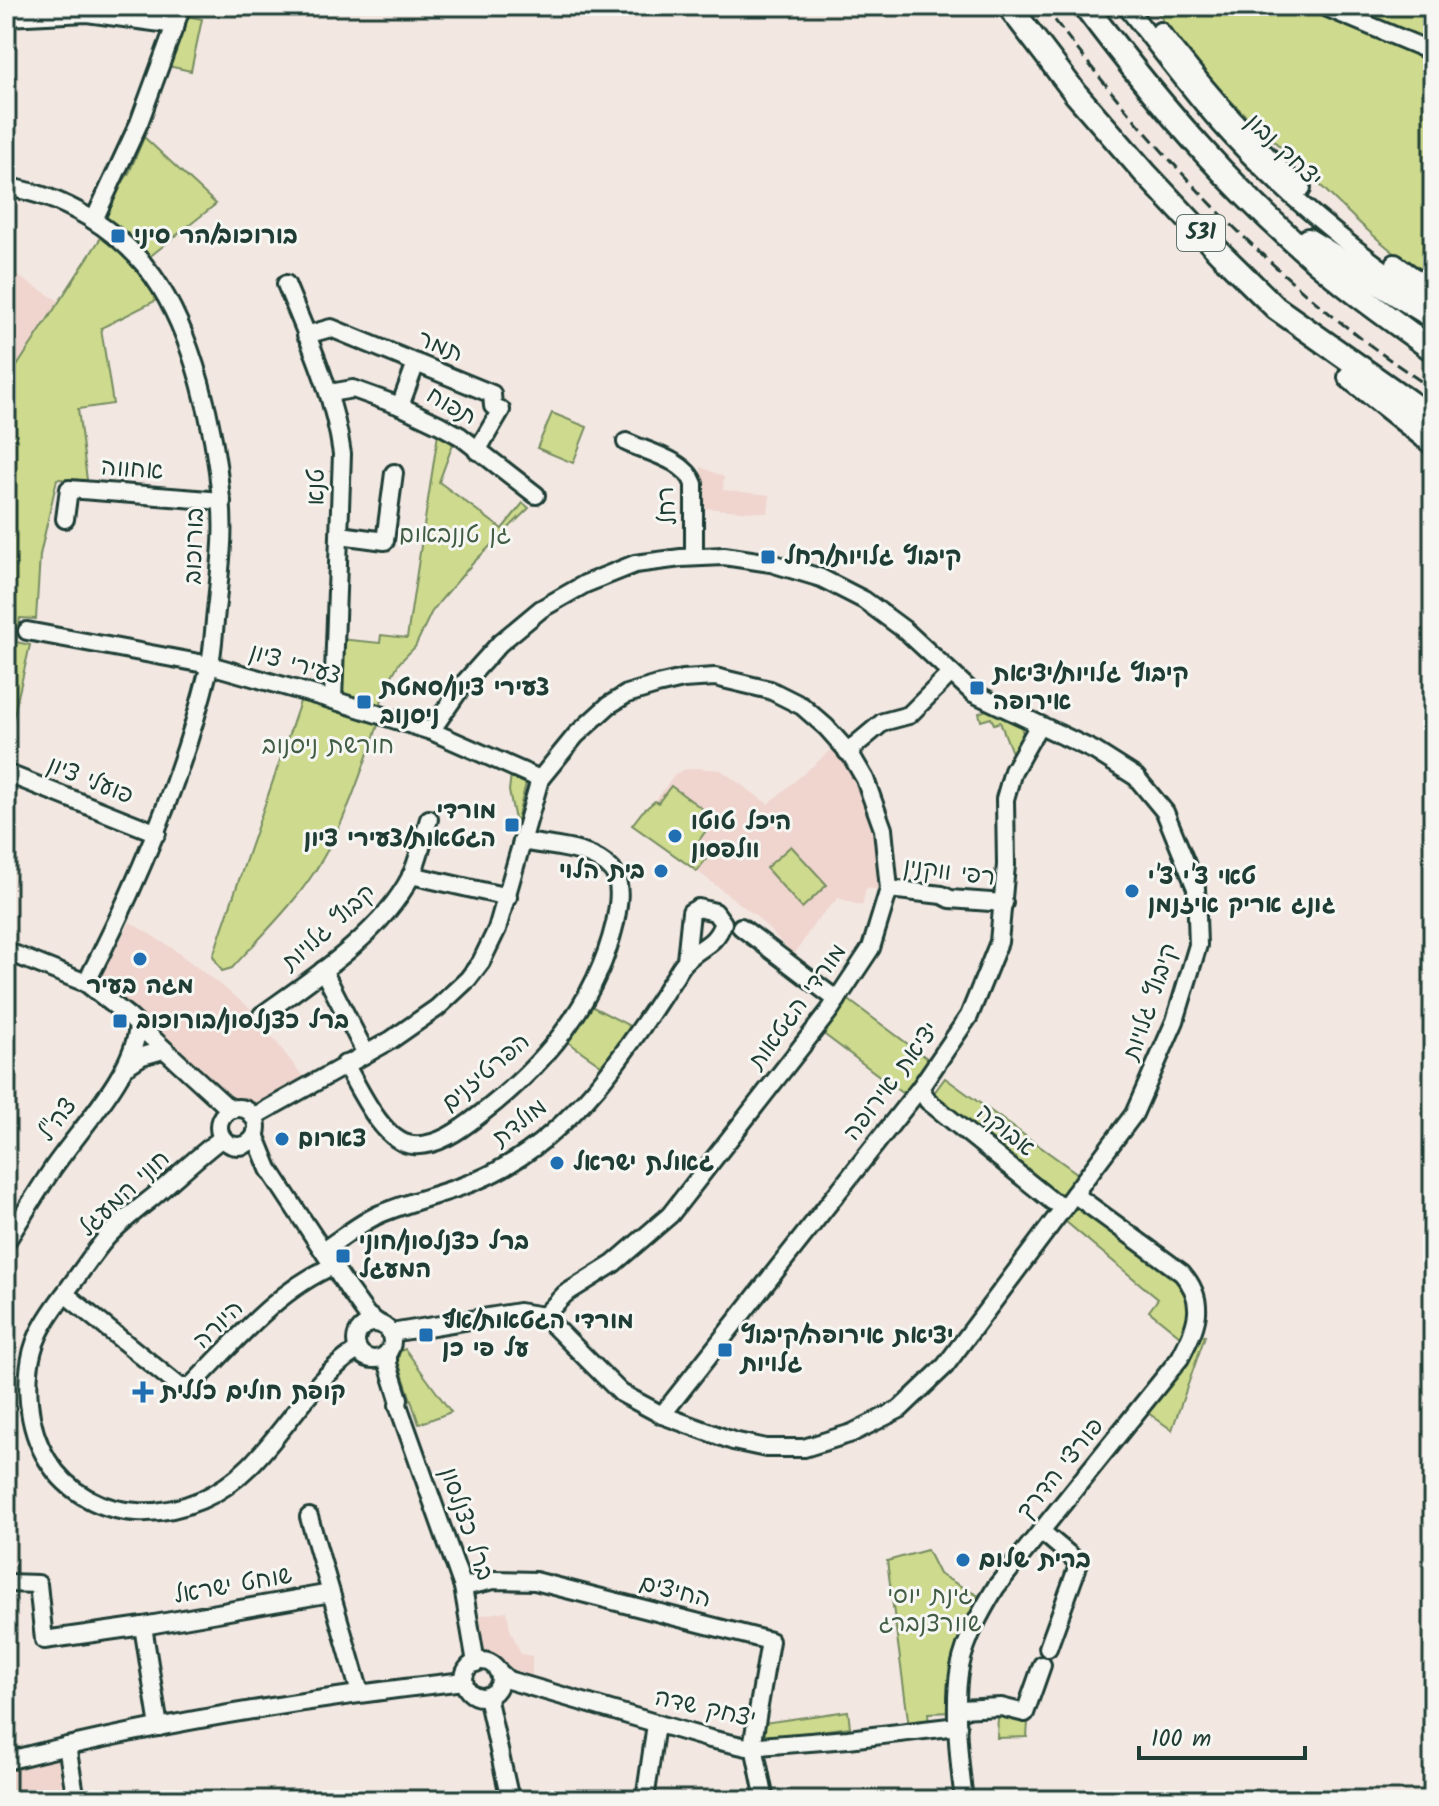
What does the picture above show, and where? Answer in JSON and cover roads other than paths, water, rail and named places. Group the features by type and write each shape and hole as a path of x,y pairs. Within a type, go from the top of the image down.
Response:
{"highway":[{"name":"531","path":"1009,6 1076,94 1145,173 1276,308 1433,419"},
{"name":"531","path":"1085,6 1186,131 1260,210 1343,284 1433,350"},
{"path":"1260,210 1433,317"},
{"path":"1276,308 1335,365 1433,443"}],"street":[{"path":"94,220 139,123 182,6"},
{"name":"יצחק נבון","path":"1126,6 1216,119 1267,172 1333,230 1433,304"},
{"name":"יצחק נבון","path":"1140,6 1186,65 1295,183 1343,225 1433,290"},
{"path":"1323,6 1433,52"},
{"path":"6,17 88,9 176,25"},
{"name":"בורוכוב","path":"6,187 37,194 94,220 129,248 144,265 171,309 191,355 210,420 222,501 221,554 210,665 157,833 119,919 86,983"},
{"name":"טנא","path":"286,284 330,393 342,454 333,700"},
{"name":"תמר","path":"306,335 331,328 492,399 501,410 477,451"},
{"path":"400,406 416,363"},
{"name":"תפוח","path":"330,393 353,389 400,406 460,436 536,495"},
{"name":"רחל","path":"626,442 682,467 692,477 694,557"},
{"path":"340,535 385,541 394,473"},
{"name":"אחווה","path":"65,519 69,489 222,501"},
{"name":"קיבוץ גלויות","path":"431,731 465,682 500,643 541,609 585,584 635,564 694,557 724,556 771,563 821,578 864,600 906,631 973,693 1095,751 1136,777 1165,812 1196,888 1198,945 1175,1021 1134,1114 945,1366 908,1403 878,1421 822,1444 784,1449 733,1441 662,1415 621,1393 544,1316"},
{"name":"צעירי ציון","path":"27,631 210,665 333,700 431,731 540,779"},
{"path":"847,752 883,722 909,715 951,673"},
{"name":"מורדי הגטאות","path":"255,1124 345,1064 391,1040 437,1008 468,979 492,940 508,897 540,779 576,735 609,705 641,689 683,679 715,677 770,690 802,706 826,727 865,779 883,829 889,889 871,948 837,1000 670,1215 613,1264 565,1294 544,1316"},
{"name":"יציאת אירופה","path":"662,1415 920,1088 969,1016 999,942 1004,903 1005,799 1013,771 1039,725"},
{"name":"פועלי ציון","path":"6,773 157,833"},
{"name":"קבוץ גלויות","path":"262,1015 323,970 377,923 399,897 411,875 429,819"},
{"name":"הפרטיזנים","path":"345,1064 383,1128 397,1140 412,1145 444,1139 472,1121 529,1073 556,1044 585,1000 607,956 618,911 618,882 610,867 592,856 522,841"},
{"path":"411,875 508,897"},
{"name":"רפי ווקנין","path":"889,889 942,895 950,899 1004,903"},
{"path":"741,927 837,1000"},
{"path":"6,951 86,983 199,1082 227,1114"},
{"name":"מולדת","path":"324,1250 377,1215 455,1189 496,1171 536,1146 592,1095 686,960"},
{"path":"323,970 365,1052"},
{"name":"צה\"ל","path":"6,1242 52,1170 125,1067 137,1038 138,1026"},
{"path":"125,1067 142,1056 163,1050"},
{"name":"אבוקה","path":"920,1088 928,1101 1052,1201 1069,1200 1182,1273 1191,1284 1198,1314"},
{"path":"222,1138 219,1129 227,1114 245,1110 255,1124 251,1140 238,1146"},
{"name":"ברל כצנלסון","path":"255,1124 256,1137 269,1169 349,1290 367,1315 384,1328 392,1345 388,1352 388,1364 398,1405 463,1587 476,1663"},
{"name":"ברל כצנלסון","path":"222,1138 248,1151 269,1169"},
{"name":"חוני המעגל","path":"222,1138 108,1237 49,1313 36,1339 27,1390 30,1419 38,1445 55,1474 73,1490 116,1509 141,1512 178,1508 204,1499 237,1478 325,1378 364,1354"},
{"name":"היורה","path":"65,1294 180,1387 190,1387 251,1326 301,1283 333,1266"},
{"name":"ברל כצנלסון","path":"349,1290 348,1295 358,1319 356,1338 364,1354 378,1367 392,1400 398,1405"},
{"path":"358,1333 366,1324 384,1328 519,1312 544,1316"},
{"name":"פורצי הדרך","path":"964,1800 958,1718 960,1668 974,1625 996,1587 1180,1358 1194,1332 1198,1314"},
{"path":"364,1354 381,1357 388,1352"},
{"name":"שוחט ישראל","path":"309,1517 360,1693"},
{"path":"1041,1531 1079,1563 1048,1648"},
{"name":"החיצים","path":"463,1587 494,1580 535,1581 770,1641 757,1710 755,1747"},
{"name":"שוחט ישראל","path":"6,1583 38,1584 44,1640 331,1593"},
{"path":"143,1626 159,1727"},
{"path":"476,1663 490,1663 498,1671 500,1682 487,1696 472,1694 464,1681 468,1668 476,1663"},
{"name":"יצחק שדה","path":"498,1671 508,1680 656,1724 722,1742 755,1747 958,1718 1001,1707 1025,1713 1042,1665"},
{"path":"6,1761 159,1727 360,1693 464,1681"},
{"path":"487,1696 510,1800"},
{"path":"645,1800 656,1724"},
{"path":"67,1746 76,1800"},
{"path":"755,1747 765,1800"}],"railway":[{"path":"1044,6 1130,114 1222,215 1322,307 1376,350 1433,389"}],"place":[{"name":"בורוכוב/הר סיני","path":"118,236"},
{"name":"קיבוץ גלויות/רחל","path":"768,557"},
{"name":"קיבוץ גלויות/יציאת אירופה","path":"977,688"},
{"name":"צעירי ציון/סמטת ניסנוב","path":"364,702"},
{"name":"מורדי הגטאות/צעירי ציון","path":"512,825"},
{"name":"היכל טוטו וולפסון","path":"675,836"},
{"name":"בית הלוי","path":"661,871"},
{"name":"טאי צ'י צ'י גונג אריק איזנמן","path":"1132,891"},
{"name":"מגה בעיר","path":"140,959"},
{"name":"ברל כצנלסון/בורוכוב","path":"120,1021"},
{"name":"צארום","path":"282,1139"},
{"name":"גאולת ישראל","path":"557,1163"},
{"name":"ברל כצנלסון/חוני המעגל","path":"343,1256"},
{"name":"מורדי הגטאות/אף על פי כן","path":"426,1335"},
{"name":"יציאת אירופה/קיבוץ גלויות","path":"725,1350"},
{"name":"קופת חולים כללית","path":"143,1392"},
{"name":"ברית שלום","path":"963,1560"}],"park label":[{"name":"גן טננבאום","path":"455,535"},
{"name":"חורשת ניסנוב","path":"328,746"},
{"name":"גינת יוסי שוורצנברג","path":"930,1610"}]}
